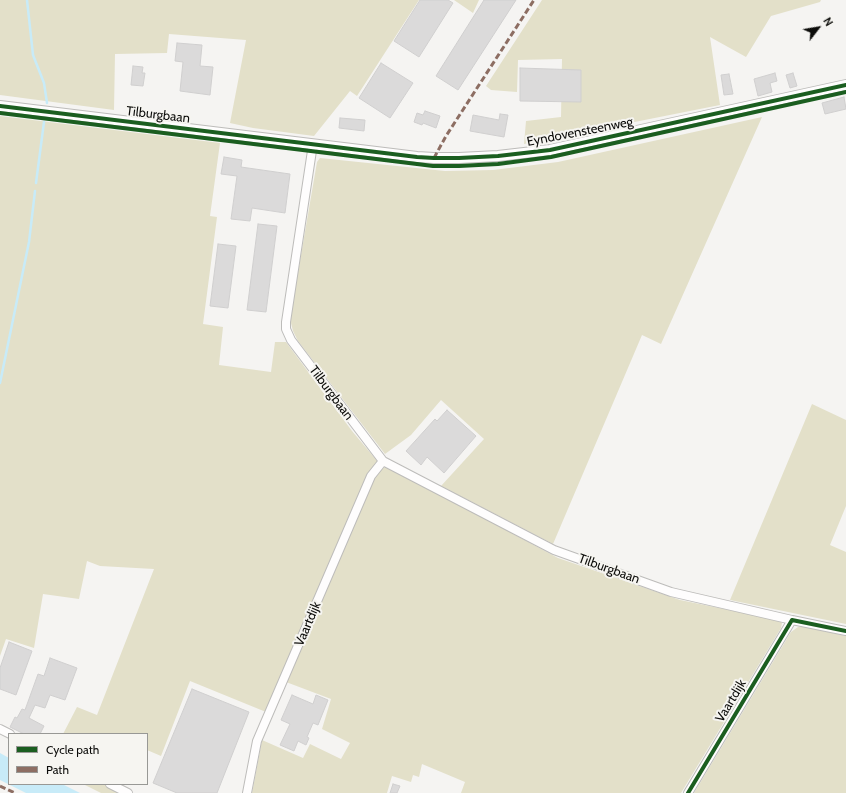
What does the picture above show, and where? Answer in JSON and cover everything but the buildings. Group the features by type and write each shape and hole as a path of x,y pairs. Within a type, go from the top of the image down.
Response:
{"street":[{"name":"Eyndovensteenweg","path":"313,144 434,158 498,156 550,150 846,84"},
{"name":"Tilburgbaan","path":"0,106 313,144 286,329 291,340 383,461 554,550 671,592 846,631"},
{"name":"Vaartdijk","path":"247,793 257,742 372,476 383,461"},
{"name":"Vaartdijk","path":"688,793 792,620"},
{"path":"112,785 128,793"}],"shaded area":[{"path":"0,0 419,0 357,96 350,91 314,136 253,128 230,123 246,40 169,34 167,53 115,54 114,110 0,95"},
{"path":"454,0 479,0 473,13"},
{"path":"542,0 821,0 820,2 771,16 746,57 710,37 720,105 524,144 526,121 561,117 562,59 518,60 517,92 491,90 486,86"},
{"path":"0,116 220,143 210,216 217,217 203,324 223,327 219,365 271,372 275,342 286,342 352,431 378,462 266,712 190,681 161,756 148,750 148,733 64,733 77,707 97,715 154,569 100,566 87,561 79,599 43,594 34,648 6,639 0,656"},
{"path":"762,117 661,344 642,335 553,544 441,486 484,439 441,400 411,435 385,454 298,341 293,331 291,313 317,162 320,158 445,171 493,170 558,162"},
{"path":"812,404 846,420 846,506 830,545 846,552 846,624 730,600"},
{"path":"387,466 558,558 680,600 778,620 782,623 781,628 681,793 461,793 465,782 422,764 419,777 413,775 411,782 392,776 387,793 252,793 262,740 303,758 310,744 341,759 350,743 322,729 331,699 286,682 375,476"},
{"path":"798,627 806,627 846,636 846,793 694,793 791,632"},
{"path":"85,785 109,785 125,793 101,793"}],"water":[{"path":"0,753 8,757 8,784 0,780"},
{"path":"10,785 64,785 80,793 26,793"}],"waterway":[{"path":"27,0 33,55 44,83 47,103"},
{"path":"36,183 44,122"},
{"path":"0,383 29,242 35,191"}],"marked path":[{"path":"434,158 446,136 534,0"},
{"path":"0,786 15,793"}],"cycle path":[{"path":"0,106 417,157 459,158 498,156 550,150 846,85"},
{"path":"0,113 433,166 459,166 498,164 551,157 846,92"},
{"path":"688,793 792,620 846,631"}]}
